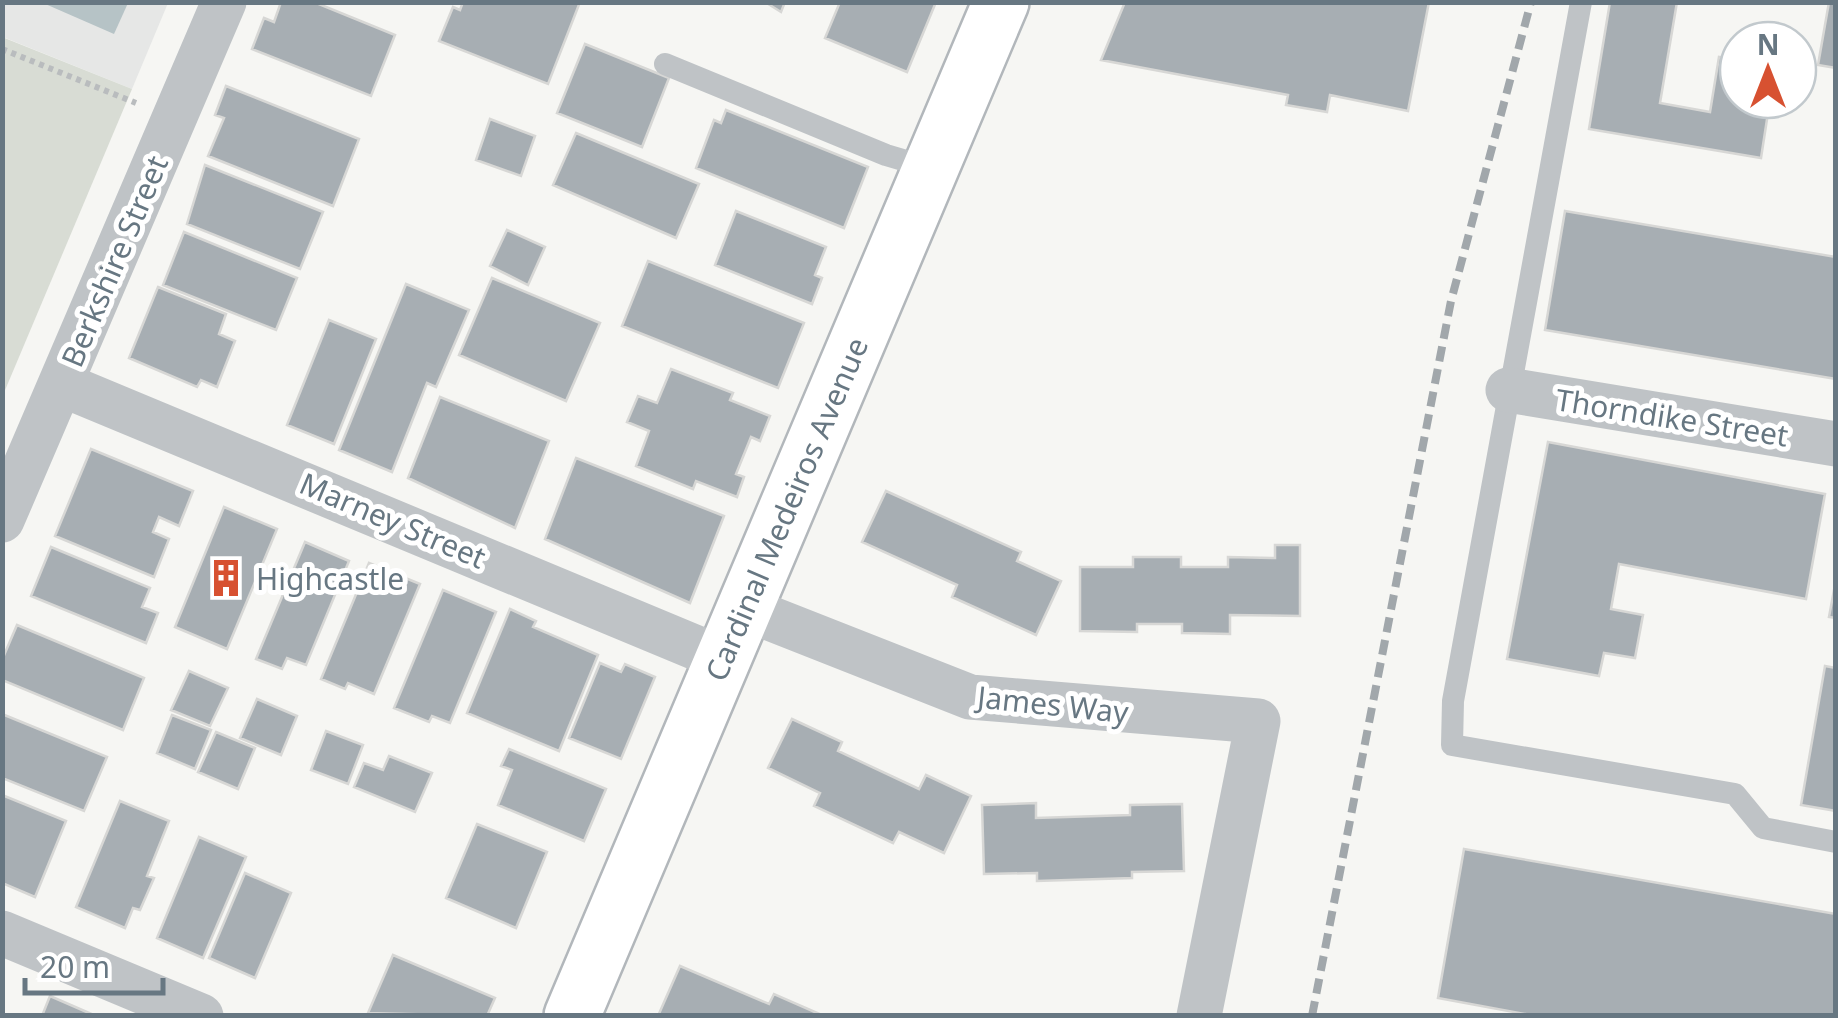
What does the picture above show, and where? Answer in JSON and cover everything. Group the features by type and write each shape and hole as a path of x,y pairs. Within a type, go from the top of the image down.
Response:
{"main road":[{"name":"Cardinal Medeiros Avenue","path":"572,1016 1001,2"}],"street":[{"name":"Berkshire Street","path":"2,520 224,2"},
{"name":"Marney Street","path":"61,384 723,659"},
{"name":"Thorndike Street","path":"1508,390 1836,444"},
{"name":"James Way","path":"744,608 970,697 1258,721 1199,1016"},
{"path":"2,934 201,1016"}],"lane":[{"path":"1581,2 1453,701 1452,744 1735,794 1763,828 1836,842"},
{"path":"666,64 886,155 930,168"}],"path":[{"path":"2,49 174,119"}],"shaded area":[{"path":"128,2 114,34 43,3"},
{"path":"2,3 168,3 132,89 3,37"},
{"path":"2,37 132,89 3,395 2,395"}],"building":[{"path":"281,2 314,2 395,35 371,96 252,49 264,18 274,22"},
{"path":"463,2 580,2 548,84 439,41 453,7 460,10"},
{"path":"765,2 785,2 781,12"},
{"path":"840,2 936,2 907,72 825,38"},
{"path":"1125,2 1429,2 1408,111 1330,95 1327,112 1286,105 1288,95 1101,60"},
{"path":"1610,2 1677,2 1660,103 1710,112 1718,63 1718,120 1767,120 1761,158 1589,129"},
{"path":"1829,2 1836,2 1836,68 1818,65"},
{"path":"585,44 669,78 642,147 557,113"},
{"path":"226,86 359,139 333,206 208,156 224,118 215,115"},
{"path":"726,110 868,167 844,228 696,168 714,120 721,123"},
{"path":"490,119 535,136 521,176 476,160"},
{"path":"576,133 699,184 676,238 553,185"},
{"path":"205,165 323,212 300,269 187,224"},
{"path":"736,211 826,247 815,275 822,278 812,304 715,265"},
{"path":"1565,211 1836,257 1836,379 1545,330"},
{"path":"507,230 545,247 528,285 490,266"},
{"path":"184,232 297,278 276,330 163,285"},
{"path":"648,261 804,323 778,388 622,326"},
{"path":"492,278 600,323 566,401 459,355"},
{"path":"406,284 469,310 436,387 427,383 392,472 339,450"},
{"path":"158,287 226,314 219,334 235,341 217,387 201,380 197,387 129,358"},
{"path":"329,320 376,339 334,444 287,425"},
{"path":"671,369 733,393 730,400 770,416 760,441 751,437 736,474 744,477 737,497 696,481 693,489 636,466 649,431 627,422 638,396 657,403"},
{"path":"440,397 549,441 515,528 408,478"},
{"path":"1548,442 1825,494 1806,599 1619,564 1611,609 1643,615 1635,658 1604,653 1599,676 1507,659"},
{"path":"91,449 193,491 179,526 159,517 153,532 169,539 154,577 55,536"},
{"path":"576,458 724,516 690,603 545,539"},
{"path":"886,491 1021,552 1017,561 1061,581 1036,635 952,597 957,585 862,542"},
{"name":"Highcastle","path":"224,507 277,529 227,649 175,627"},
{"path":"305,542 349,561 306,665 287,658 282,669 256,659"},
{"path":"1275,545 1300,545 1300,616 1230,615 1230,634 1182,633 1182,624 1137,624 1137,632 1080,631 1080,567 1133,567 1133,557 1181,557 1181,567 1228,567 1228,557 1275,558"},
{"path":"51,547 150,588 142,607 158,613 146,643 31,596"},
{"path":"369,563 420,584 374,694 348,683 345,689 321,679"},
{"path":"443,590 496,612 450,723 432,716 429,722 394,708"},
{"path":"1836,590 1836,618 1829,617"},
{"path":"510,609 536,621 533,627 598,655 559,751 467,713"},
{"path":"17,625 144,678 123,730 2,680 2,660"},
{"path":"600,663 621,672 625,664 655,677 621,759 569,738"},
{"path":"1825,666 1836,668 1836,811 1801,805"},
{"path":"189,671 228,688 210,726 171,710"},
{"path":"257,699 297,716 281,755 240,738"},
{"path":"2,714 107,757 84,811 2,778"},
{"path":"172,715 211,730 195,769 157,753"},
{"path":"792,719 842,742 838,751 919,789 926,775 971,796 944,853 899,832 893,843 814,806 820,793 768,768"},
{"path":"326,731 363,745 348,784 311,770"},
{"path":"216,732 255,748 238,789 198,772"},
{"path":"509,749 606,789 584,841 498,805 512,770 501,766"},
{"path":"389,756 432,773 415,812 354,787 364,763 383,770"},
{"path":"2,795 66,821 35,897 2,883"},
{"path":"120,801 169,821 147,876 154,878 140,910 133,908 125,928 76,907"},
{"path":"1036,803 1036,818 1130,815 1130,805 1182,804 1184,871 1132,872 1132,878 1037,881 1037,873 984,874 982,805"},
{"path":"477,824 547,852 516,928 446,898"},
{"path":"199,837 246,857 203,958 157,938"},
{"path":"1464,849 1836,914 1836,1016 1536,1016 1438,998"},
{"path":"245,873 291,893 255,978 209,958"},
{"path":"393,955 495,998 487,1016 368,1013"},
{"path":"680,966 769,1004 774,994 824,1016 658,1016"},
{"path":"50,996 96,1016 42,1016"}],"railway":[{"path":"1312,1016 1451,301 1531,2"}],"place":[{"name":"Highcastle","path":"226,578"}]}
